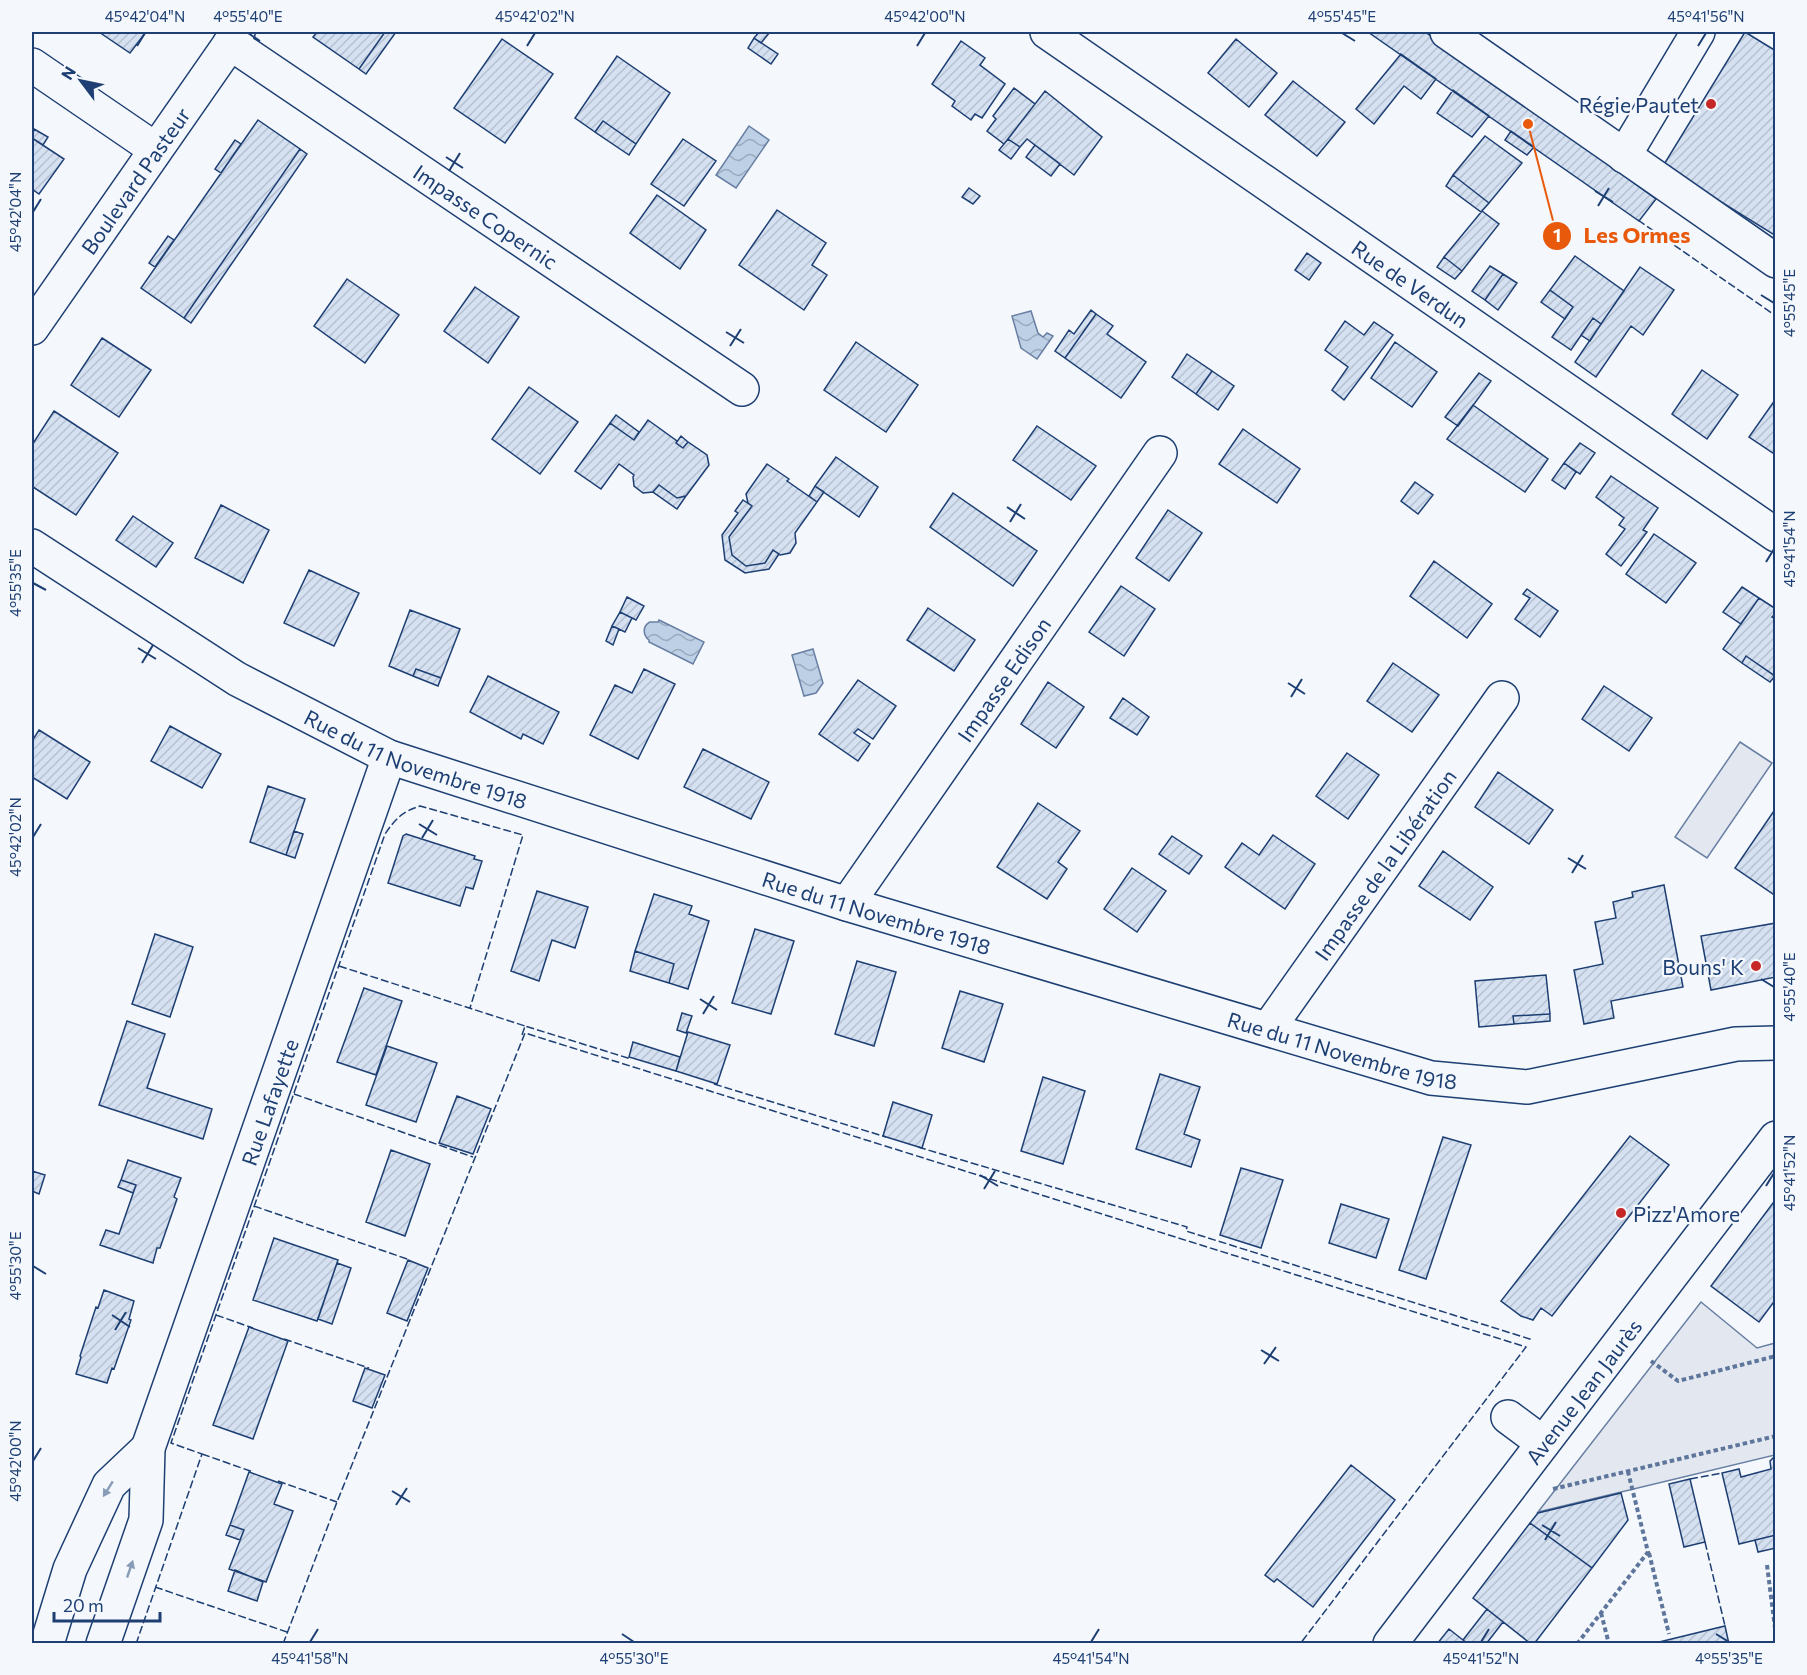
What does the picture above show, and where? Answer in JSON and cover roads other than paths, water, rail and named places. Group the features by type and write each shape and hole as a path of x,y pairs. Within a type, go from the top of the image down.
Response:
{"street":[{"name":"Rue de Verdun","path":"1047,32 1776,535"},
{"path":"1447,32 1776,261"},
{"path":"1624,156 1698,32"},
{"name":"Boulevard Pasteur","path":"32,328 234,37"},
{"name":"Impasse Copernic","path":"234,37 742,389"},
{"path":"32,65 155,149"},
{"name":"Impasse Edison","path":"847,904 1160,453"},
{"name":"Rue du 11 Novembre 1918","path":"32,546 237,679 389,757 847,904 1431,1078 1527,1087 1736,1044 1776,1043"},
{"name":"Impasse de la Libération","path":"1268,1029 1502,698"},
{"name":"Rue Lafayette","path":"103,1644 146,1520 148,1448 389,757"},
{"name":"Avenue Jean Jaurès","path":"1390,1644 1776,1138"},
{"path":"1508,1417 1542,1443"},
{"name":"Rue Lafayette","path":"47,1644 69,1569 109,1485 148,1448"}],"water":[{"path":"749,126 769,140 736,188 716,175"},
{"path":"1031,311 1038,333 1043,337 1047,333 1053,336 1037,359 1021,348 1012,316"},
{"path":"659,620 704,642 693,664 649,642 645,628 650,622"},
{"path":"813,649 823,683 816,693 804,696 792,655"}],"place":[{"name":"Régie Pautet","path":"1711,104"},
{"name":"Les Ormes","path":"1528,124"},
{"name":"Bouns' K","path":"1756,966"},
{"name":"Pizz'Amore","path":"1621,1213"}]}
